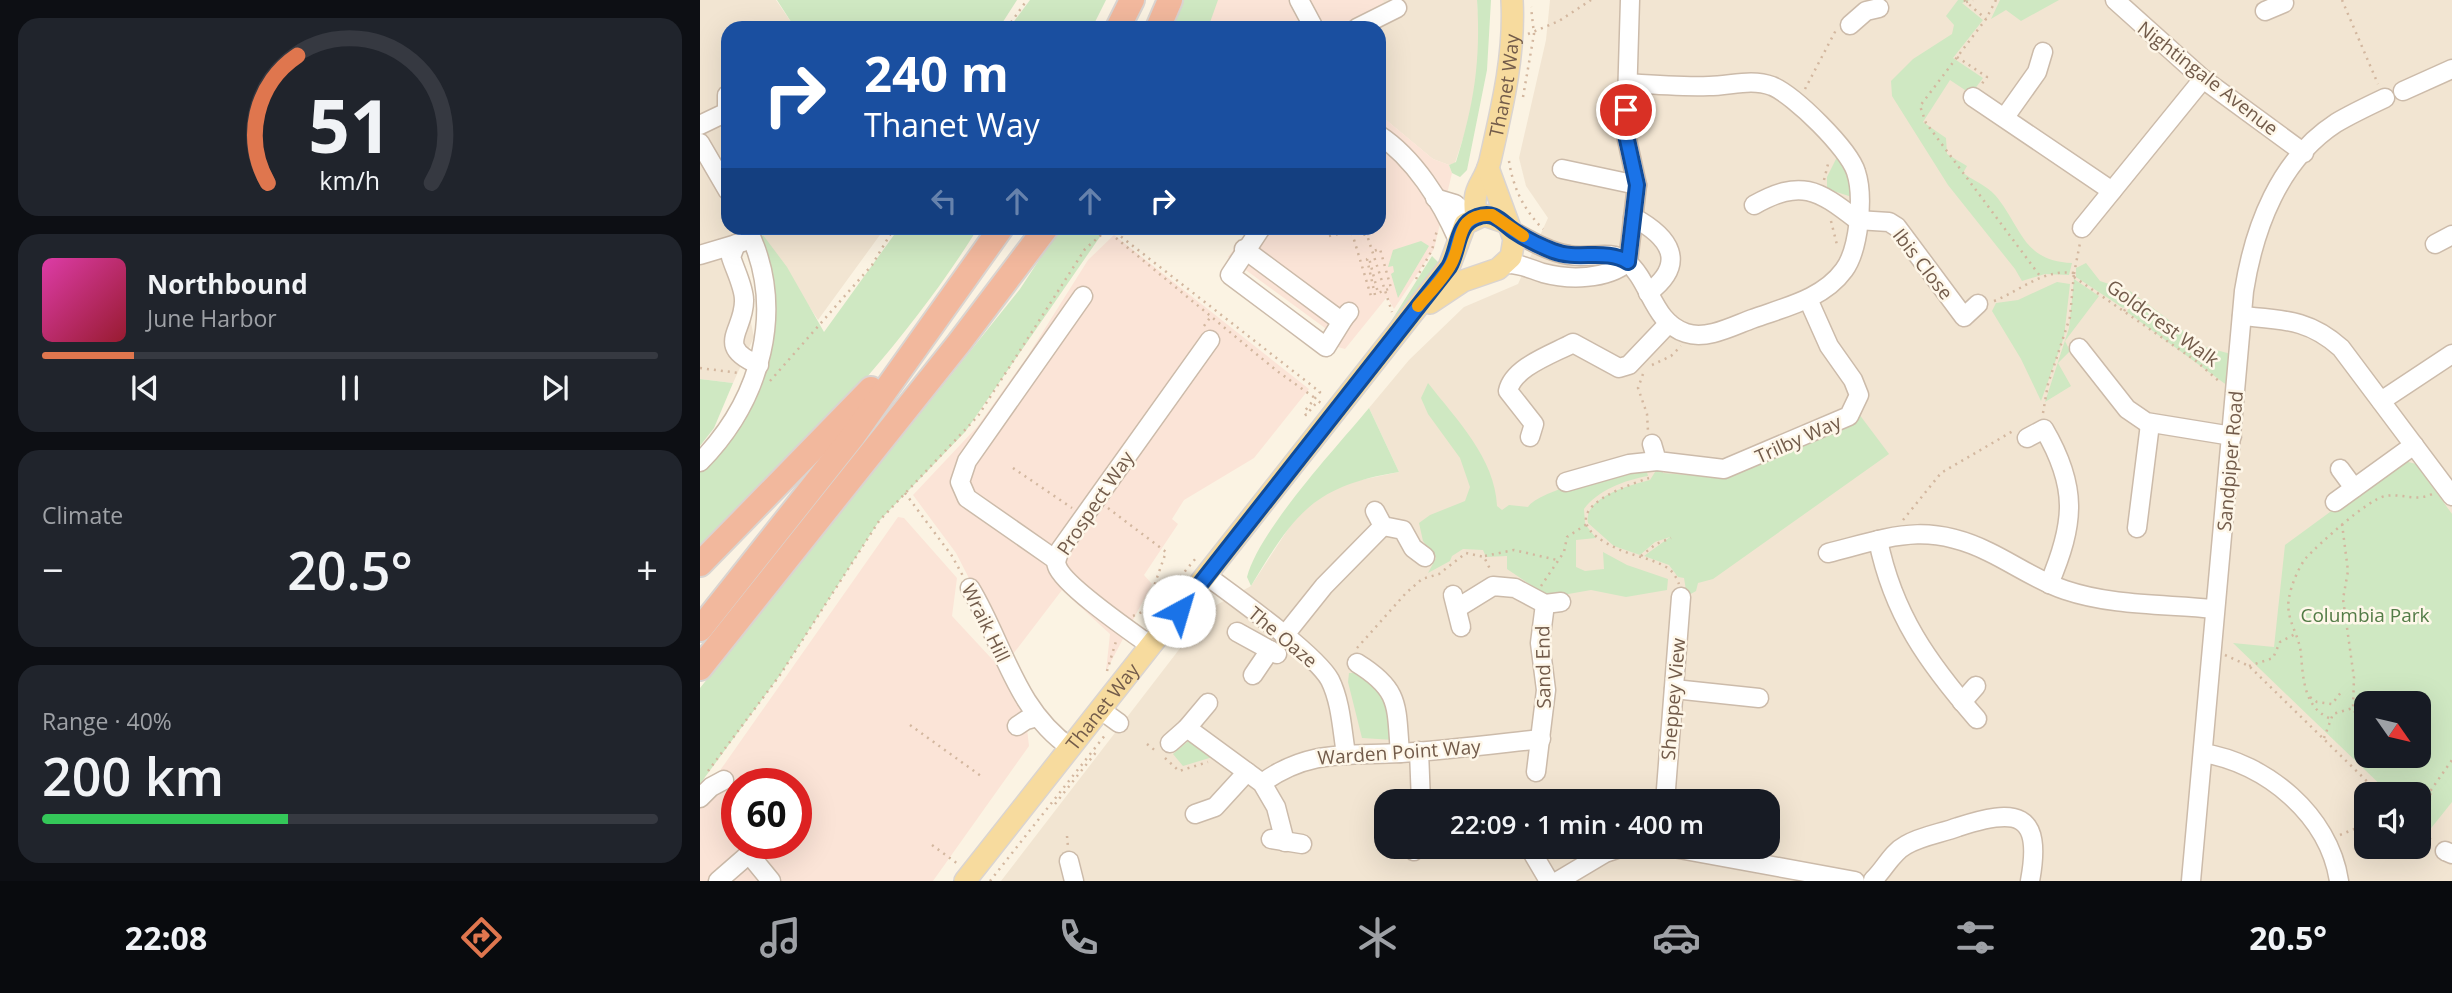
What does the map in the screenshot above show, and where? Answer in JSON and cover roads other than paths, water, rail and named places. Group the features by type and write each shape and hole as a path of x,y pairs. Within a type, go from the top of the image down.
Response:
{"highway":[{"path":"1122,21 1132,0"},
{"path":"1160,21 1170,0"},
{"path":"700,629 853,436 997,235"},
{"path":"700,668 959,343 1041,235"},
{"path":"700,564 939,319"}],"main road":[{"name":"Thanet Way","path":"963,873 1071,748 1207,576 1394,325 1449,267 1465,224 1474,218 1474,194 1488,168 1510,64 1512,0"},
{"path":"1458,244 1466,263 1473,268 1498,268 1514,248 1488,168"},
{"path":"1474,218 1492,215 1509,227"},
{"name":"Thanet Way","path":"1394,325 1443,293 1498,268"}],"street":[{"path":"1299,0 1310,21"},
{"path":"1628,262 1637,185 1626,135 1630,0"},
{"path":"2265,11 2284,2 2283,0"},
{"name":"Nightingale Avenue","path":"2118,1 2203,79 2304,153"},
{"path":"1846,23 1867,7"},
{"path":"1371,21 1397,8"},
{"path":"2005,117 2037,72 2043,52"},
{"path":"2403,91 2452,69"},
{"path":"2082,228 2101,219 2112,191 2203,79"},
{"path":"1509,227 1561,254 1612,256 1628,262 1669,323 1687,334 1724,331 1808,299 1830,284 1844,270 1858,240 1860,191 1856,171 1838,145 1795,102 1784,93 1761,83 1712,86 1629,83"},
{"path":"1973,97 2112,191"},
{"name":"Sandpiper Road","path":"2191,881 2242,316 2254,238 2279,186 2304,153 2336,123 2385,98"},
{"path":"700,125 721,115"},
{"path":"1386,140 1404,154 1435,198 1458,244"},
{"path":"700,143 721,179"},
{"path":"1562,169 1637,185"},
{"path":"1754,205 1790,189 1803,190 1824,194 1857,220"},
{"path":"1435,198 1455,204 1474,218"},
{"path":"1633,217 1662,236 1669,245 1671,258 1664,278 1647,293"},
{"name":"Ibis Close","path":"1857,220 1889,222 1897,227 1964,317 1978,304"},
{"path":"1244,249 1337,318 1348,314 1326,347 1230,275 1244,249 1255,235"},
{"path":"2435,243 2452,235"},
{"path":"700,255 746,237"},
{"path":"700,462 726,432 755,376 767,304 765,281 746,237"},
{"path":"746,237 731,257 744,301 736,328 735,348 755,376"},
{"path":"1498,268 1521,265 1552,275 1578,277 1612,271 1628,262"},
{"path":"1056,560 967,498 962,490 961,474 1083,296"},
{"name":"Trilby Way","path":"1566,482 1654,456 1724,470 1849,416 1859,395 1857,387 1829,346 1808,299"},
{"path":"2242,316 2287,320 2319,330 2341,348 2448,491"},
{"path":"1531,437 1534,424 1508,391 1510,382 1533,364 1573,343 1619,368 1629,365 1669,323"},
{"name":"Prospect Way","path":"1151,646 1072,585 1057,568 1056,560 1210,340"},
{"path":"2079,348 2127,409 2150,424 2232,436"},
{"path":"2381,401 2452,354"},
{"path":"2137,528 2150,424"},
{"path":"2027,438 2044,429 2063,465 2071,498 2064,546 2049,584"},
{"path":"2335,502 2414,445"},
{"path":"2340,470 2354,488"},
{"path":"1253,675 1277,630 1324,586 1379,518 1403,530 1413,548 1425,557"},
{"path":"1828,554 1914,532 1951,537 1986,550 2049,584 2095,598 2214,609"},
{"path":"1886,538 1883,567 1909,628 1935,670 1977,719"},
{"name":"Sand End","path":"1461,627 1456,601 1479,592 1490,570 1515,588 1543,600 1540,624 1546,690 1536,772"},
{"name":"The Oaze","path":"1207,576 1277,630 1329,679 1340,714 1346,754"},
{"name":"Wraik Hill","path":"970,588 1013,678 1037,717 1071,748"},
{"name":"Sheppey View","path":"1666,789 1681,597"},
{"path":"1237,632 1269,649"},
{"path":"1357,656 1386,684 1391,693 1400,753"},
{"path":"1962,702 1976,686"},
{"path":"1674,688 1751,697 1740,715"},
{"path":"1170,743 1208,703"},
{"path":"1101,710 1119,723"},
{"path":"1017,726 1037,717"},
{"path":"1187,728 1262,783 1278,813 1286,842"},
{"name":"Warden Point Way","path":"1262,783 1298,762 1346,754 1400,753 1541,739"},
{"path":"1419,751 1421,789"},
{"path":"2203,753 2244,763 2267,776 2312,820 2335,859 2339,881"},
{"path":"1195,814 1214,807 1247,772"},
{"path":"700,798 710,787 721,782"},
{"path":"1738,859 1867,881 1907,844 2001,816 2021,821 2031,833 2036,853 2030,881"},
{"path":"718,881 749,854 771,881"},
{"path":"1536,859 1549,881"},
{"path":"1558,881 1595,859"},
{"path":"1069,861 1074,881"}],"park label":[{"name":"Columbia Park","path":"2365,615"}]}
